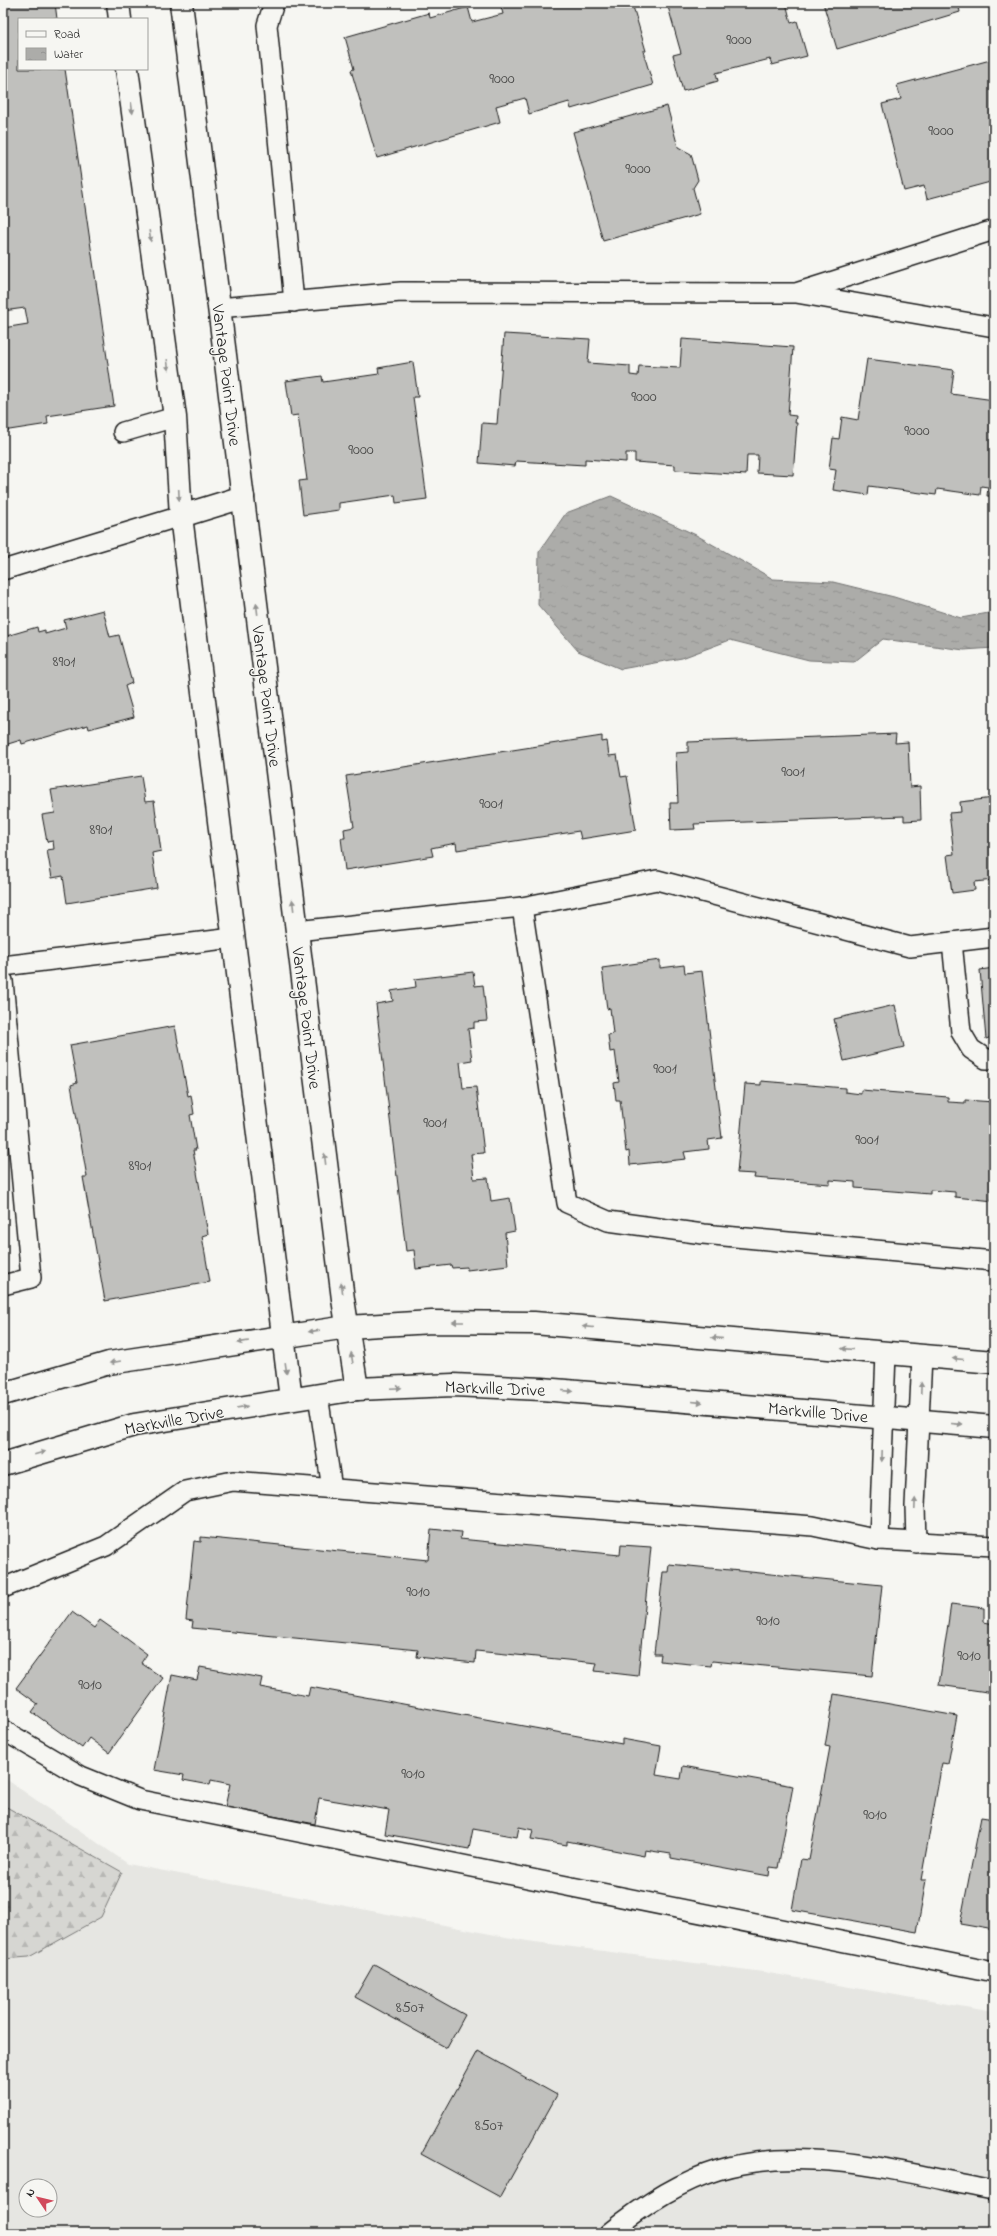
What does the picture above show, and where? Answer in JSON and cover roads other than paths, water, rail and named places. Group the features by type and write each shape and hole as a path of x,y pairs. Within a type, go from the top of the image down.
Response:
{"street":[{"path":"118,3 120,18"},
{"name":"Vantage Point Drive","path":"181,3 296,931 347,1327 357,1389"},
{"path":"127,70 175,417 181,516 291,1400"},
{"path":"181,516 243,497"},
{"path":"3,1394 109,1363 347,1327 432,1322 534,1323 994,1362"},
{"name":"Markville Drive","path":"3,1464 134,1425 357,1389 453,1385 542,1389 994,1427"}],"lane":[{"path":"274,3 267,26 294,302"},
{"path":"796,293 994,230"},
{"path":"218,308 401,292 796,293 994,327"},
{"path":"123,432 175,417"},
{"path":"3,570 181,516"},
{"path":"296,931 522,907 657,880 910,947 994,937"},
{"path":"522,907 567,1203 608,1221 703,1234 994,1261"},
{"path":"3,966 233,938"},
{"path":"952,942 961,1032 971,1049 986,1060 994,1059"},
{"path":"3,981 10,1133 31,1278 3,1285"},
{"path":"879,1540 886,1353"},
{"path":"916,1543 915,1506 922,1356"},
{"path":"318,1395 332,1489"},
{"path":"3,1588 106,1546 185,1491 233,1481 813,1526 879,1540 994,1546"},
{"path":"3,1730 81,1776 140,1800 994,1972"},
{"path":"609,2233 630,2216 687,2182 718,2170 746,2163 772,2160 813,2160 850,2163 994,2190"}],"water":[{"path":"611,496 696,535 773,579 833,582 894,597 961,618 994,612 994,648 964,650 883,639 854,662 809,660 730,640 682,658 621,669 578,651 538,605 539,552 566,513"}]}
